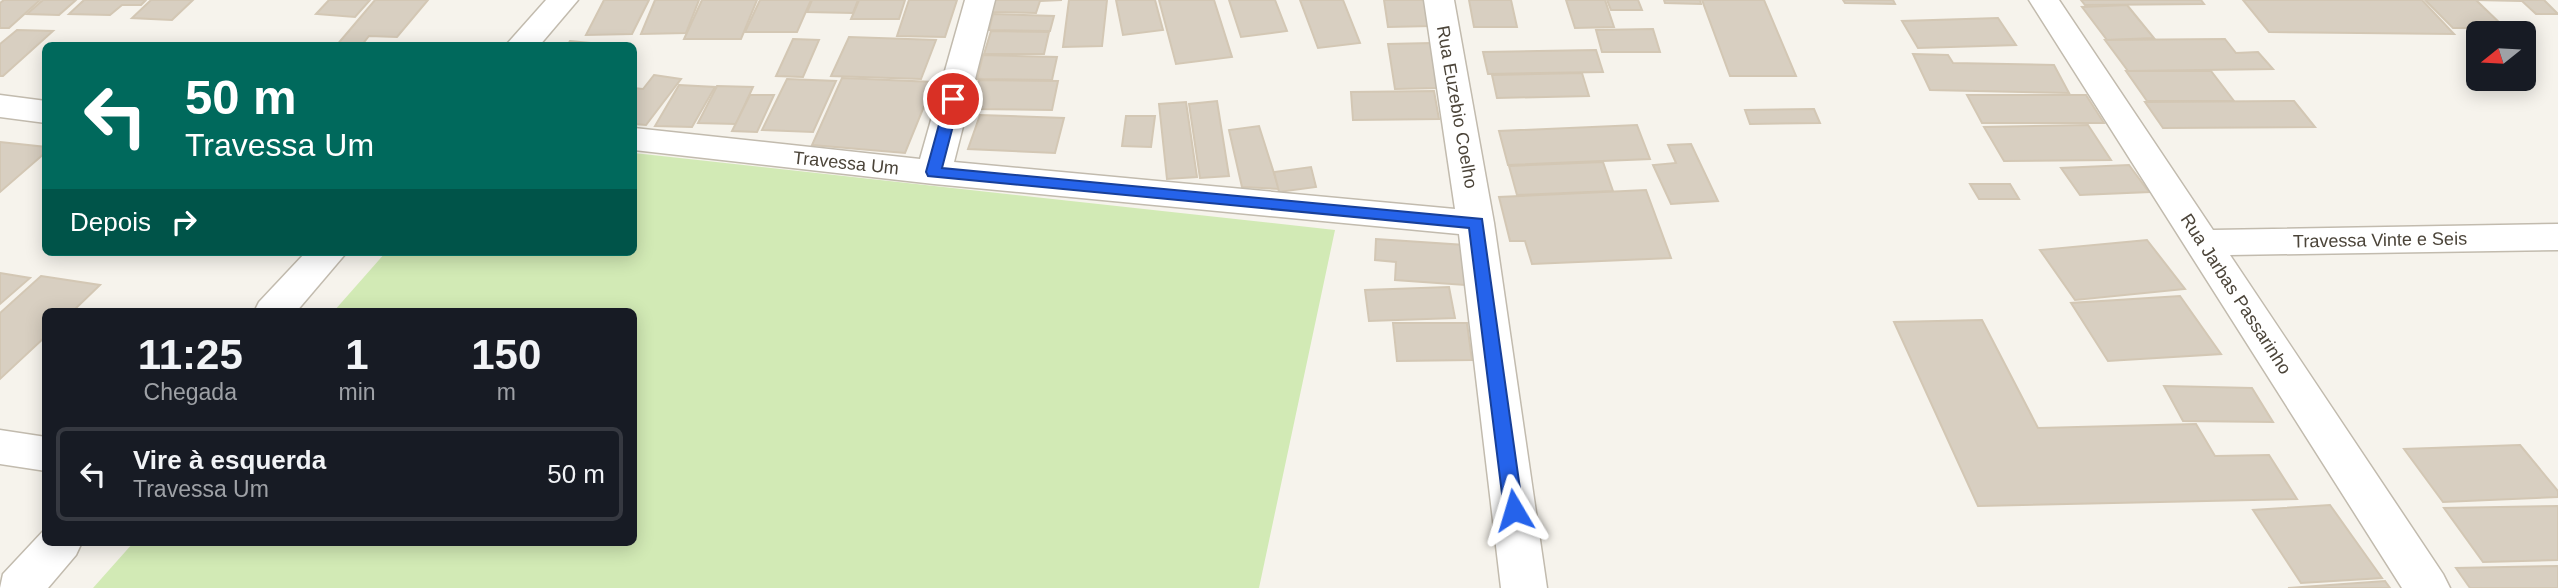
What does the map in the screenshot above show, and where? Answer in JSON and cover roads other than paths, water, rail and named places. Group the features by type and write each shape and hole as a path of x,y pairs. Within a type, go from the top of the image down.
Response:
{"street":[{"path":"525,42 563,0"},
{"path":"934,172 980,0"},
{"name":"Rua Euzebio Coelho","path":"1439,0 1476,223 1524,588"},
{"name":"Rua Jarbas Passarinho","path":"2044,0 2427,588"},
{"path":"0,106 42,111"},
{"name":"Travessa Um","path":"637,139 934,172 1476,223"},
{"name":"Travessa Vinte e Seis","path":"2203,243 2558,237"},
{"path":"277,308 324,256"},
{"path":"0,447 42,453"},
{"path":"19,588 56,546"}]}
